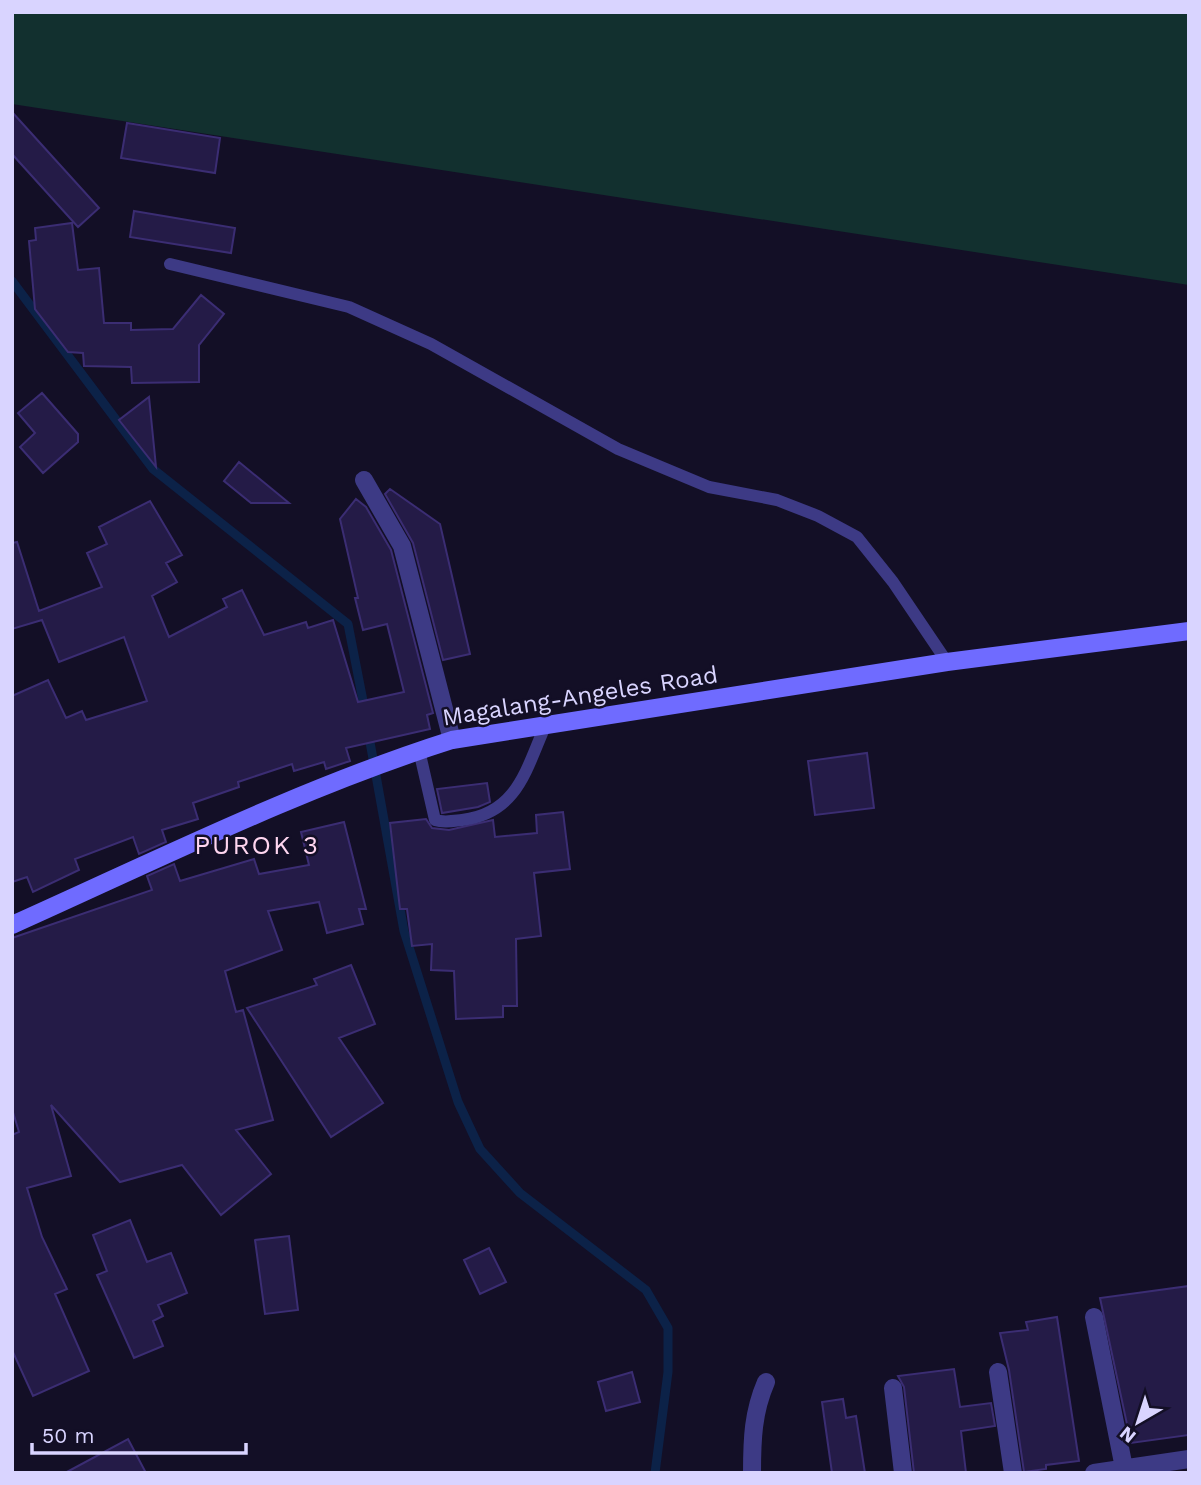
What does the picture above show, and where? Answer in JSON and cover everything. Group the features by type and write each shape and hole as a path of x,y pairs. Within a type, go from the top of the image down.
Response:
{"main road":[{"name":"Magalang-Angeles Road","path":"12,925 251,817 392,760 452,740 947,662 1189,631"}],"street":[{"path":"364,480 402,547 452,740"},
{"path":"1094,1317 1124,1470"},
{"path":"998,1372 1013,1473"},
{"path":"752,1473 752,1425 766,1381"},
{"path":"893,1388 903,1473"},
{"path":"1094,1473 1189,1459"}],"lane":[{"path":"170,264 349,307 431,344 618,449 709,487 777,500 818,516 857,537 893,582 947,662"},
{"path":"419,750 435,820 441,822 477,818 499,808 517,789 546,724"}],"green space":[{"path":"12,12 1189,12 1189,285 12,104"}],"building":[{"path":"12,112 99,208 78,227 12,154"},
{"path":"127,123 220,138 215,173 121,158"},
{"path":"134,211 235,228 231,253 130,237"},
{"path":"72,223 78,270 99,268 104,323 131,323 131,330 173,329 201,295 224,314 199,345 199,382 132,383 131,367 84,366 83,353 68,352 35,309 29,241 36,240 35,228"},
{"path":"42,393 78,434 78,442 43,473 20,447 35,433 18,413"},
{"path":"149,397 156,467 119,420"},
{"path":"239,462 289,503 251,503 224,481"},
{"path":"390,489 440,524 470,654 443,660 413,543 385,494"},
{"path":"356,499 366,507 391,550 433,713 427,715 430,729 346,748 350,761 326,769 324,762 294,771 292,764 238,782 239,787 193,803 198,819 162,830 166,842 139,854 133,837 75,859 79,870 33,892 27,877 12,882 12,696 48,680 66,718 82,711 86,720 147,701 124,637 59,662 42,620 12,629 12,543 17,542 39,611 102,587 87,553 107,544 99,527 150,501 182,555 166,563 177,582 152,596 169,637 227,607 223,599 242,590 264,635 306,622 308,628 333,620 358,702 404,692 387,624 363,630 355,598 358,598 340,519"},
{"path":"867,753 874,808 815,815 808,761"},
{"path":"487,783 490,802 478,807 442,813 437,789"},
{"path":"563,812 570,869 534,873 541,936 516,939 517,1006 503,1006 503,1017 456,1019 454,971 431,970 432,944 412,946 407,909 400,909 390,823 426,819 432,828 449,830 493,820 495,837 537,833 536,815"},
{"path":"344,822 366,909 359,909 363,924 327,933 319,902 268,911 282,950 225,971 236,1012 243,1010 273,1120 236,1130 271,1174 221,1215 182,1165 120,1182 51,1105 71,1176 27,1188 42,1237 67,1289 55,1294 89,1371 33,1396 12,1350 12,1135 19,1132 12,1109 12,938 152,890 147,876 174,864 180,881 254,859 259,874 309,865 301,832"},
{"path":"351,965 375,1024 339,1038 383,1103 331,1137 247,1008 317,985 314,979"},
{"path":"130,1220 147,1262 171,1253 187,1293 158,1305 163,1316 153,1321 163,1346 134,1358 97,1275 107,1271 93,1235"},
{"path":"289,1236 298,1310 265,1314 255,1240"},
{"path":"489,1248 506,1282 480,1294 464,1260"},
{"path":"1189,1286 1189,1435 1131,1443 1100,1298"},
{"path":"1057,1317 1079,1461 1046,1465 1046,1469 1024,1472 1009,1370 1000,1333 1028,1330 1026,1322"},
{"path":"954,1369 960,1407 991,1403 995,1426 961,1431 966,1473 914,1473 904,1387 898,1376"},
{"path":"632,1372 640,1402 606,1411 598,1382"},
{"path":"843,1399 846,1418 856,1416 865,1473 832,1473 822,1402"},
{"path":"128,1439 146,1473 65,1473"}],"waterway":[{"path":"12,281 153,469 348,624 365,711"},
{"path":"368,731 404,931 458,1102 480,1149 520,1193 646,1290 668,1328 668,1372 655,1473"}],"district":[{"name":"PUROK 3","path":"257,845"}]}
